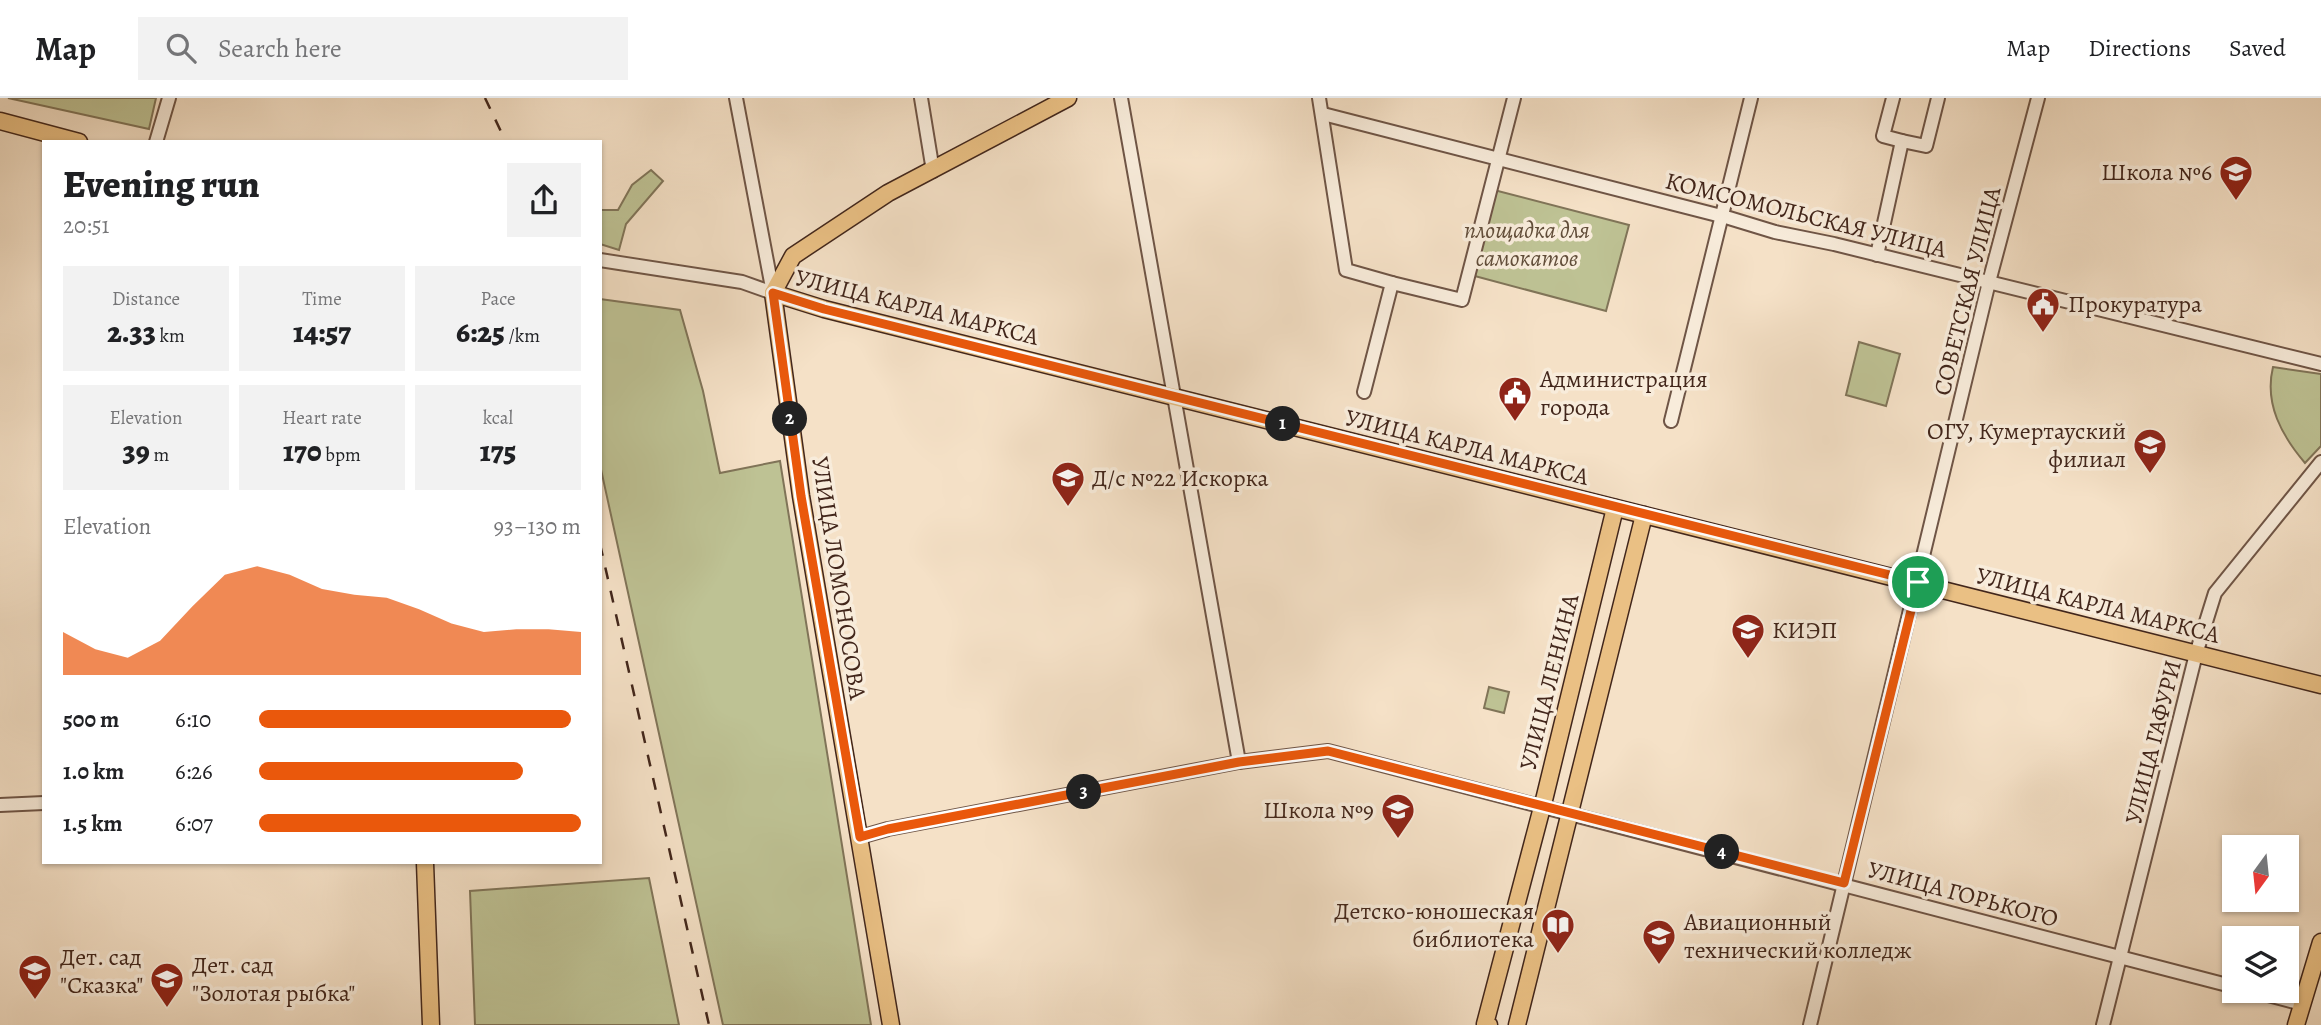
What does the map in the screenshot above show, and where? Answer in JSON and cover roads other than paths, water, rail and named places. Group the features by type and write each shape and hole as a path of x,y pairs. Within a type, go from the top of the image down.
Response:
{"main road":[{"path":"773,293 793,256 888,193 1068,98"},
{"path":"0,121 71,140"},
{"name":"УЛИЦА КАРЛА МАРКСА","path":"773,293 824,309 2321,685"},
{"name":"УЛИЦА ЛОМОНОСОВА","path":"773,293 801,496 891,1025"},
{"name":"УЛИЦА ЛЕНИНА","path":"1489,1025 1485,1024 1542,807 1615,508"},
{"path":"1517,1025 1644,515"},
{"path":"425,864 431,1025"},
{"path":"2296,1025 2321,942"}],"street":[{"path":"157,140 169,98"},
{"name":"УЛИЦА ЛОМОНОСОВА","path":"736,98 773,293"},
{"path":"921,98 933,171"},
{"path":"1121,98 1239,762"},
{"path":"1319,98 1346,270 1462,300 1514,98"},
{"path":"1671,421 1751,98"},
{"path":"1893,98 1883,136 1926,146 1938,98"},
{"name":"СОВЕТСКАЯ УЛИЦА","path":"1810,1025 1989,282 2038,98"},
{"name":"КОМСОМОЛЬСКАЯ УЛИЦА","path":"1323,114 1775,232 2321,364"},
{"path":"1877,255 1902,141"},
{"name":"УЛИЦА КАРЛА МАРКСА","path":"602,260 742,282 773,293"},
{"path":"1364,392 1392,283"},
{"name":"УЛИЦА ГАФУРИ","path":"2103,1025 2196,654 2215,593 2321,462"},
{"name":"УЛИЦА ГОРЬКОГО","path":"860,837 888,829 1239,762 1328,751 1844,883 2222,984"},
{"path":"0,805 42,803"}],"railway":[{"path":"485,98 505,140"},
{"path":"602,553 709,1025"}],"place":[{"name":"Школа №6","path":"2236,202"},
{"name":"Прокуратура","path":"2043,334"},
{"name":"Администрация города","path":"1515,423"},
{"name":"ОГУ, Кумертауский филиал","path":"2150,475"},
{"name":"Д/с №22 Искорка","path":"1068,508"},
{"name":"КИЭП","path":"1748,660"},
{"name":"Школа №9","path":"1398,840"},
{"name":"Детско-юношеская библиотека","path":"1558,955"},
{"name":"Авиационный технический колледж","path":"1659,966"},
{"name":"Дет. сад \"Сказка\"","path":"35,1001"},
{"name":"Дет. сад \"Золотая рыбка\"","path":"167,1009"}],"park label":[{"name":"площадка для самокатов","path":"1527,244"}]}
